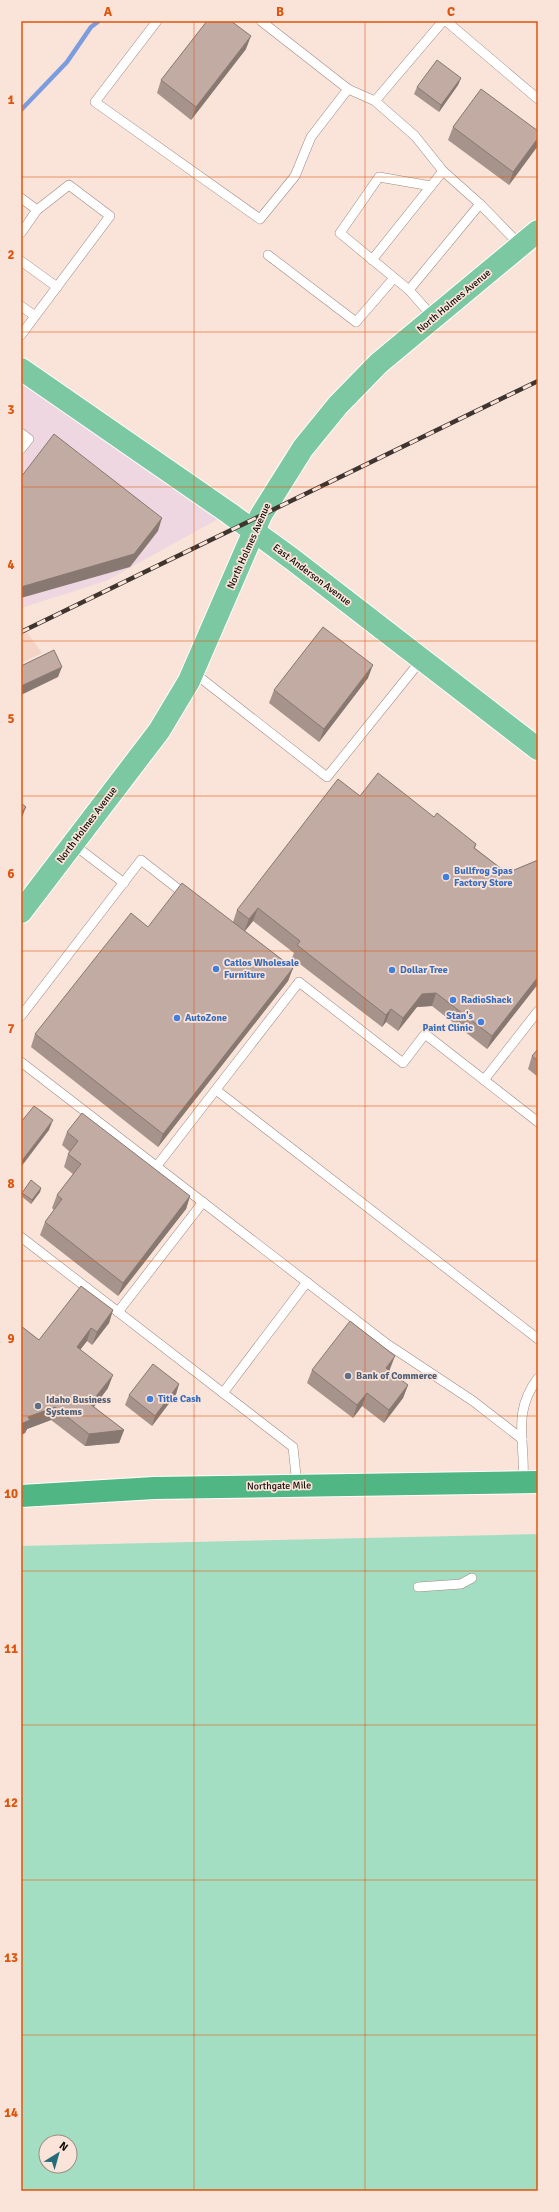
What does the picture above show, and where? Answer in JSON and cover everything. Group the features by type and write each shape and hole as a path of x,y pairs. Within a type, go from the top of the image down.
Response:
{"highway":[{"name":"Northgate Mile","path":"21,1496 154,1488 530,1482"}],"main road":[{"name":"North Holmes Avenue","path":"21,912 159,731 193,672 260,515 303,448 338,405 379,363 538,231"},
{"name":"East Anderson Avenue","path":"21,369 254,531 538,749"}],"lane":[{"path":"157,21 95,102 260,219 295,176 311,138 348,89"},
{"path":"261,21 348,89 375,101 415,136 443,171 480,204 521,246"},
{"path":"375,101 443,21"},
{"path":"446,21 538,98"},
{"path":"372,260 443,171"},
{"path":"431,186 379,177 340,233 409,290 434,317"},
{"path":"21,233 37,210 69,185 110,216 21,335"},
{"path":"21,198 37,210"},
{"path":"409,290 480,204"},
{"path":"268,256 356,322 394,278"},
{"path":"21,261 57,287"},
{"path":"21,306 35,316"},
{"path":"21,433 29,439 21,450"},
{"path":"193,672 327,777 422,659"},
{"path":"73,844 124,883"},
{"path":"21,1016 141,860 196,902"},
{"path":"156,1167 216,1090 296,980 403,1063 425,1034 538,1122"},
{"path":"484,1080 538,1011"},
{"path":"21,1062 386,1344 473,1401 522,1439"},
{"path":"216,1090 538,1339"},
{"path":"118,1312 203,1202"},
{"path":"21,1238 293,1447 297,1485"},
{"path":"223,1393 307,1282"},
{"path":"530,1482 522,1439 522,1409 529,1391 538,1378"},
{"path":"418,1587 461,1584 472,1578"}],"shaded area":[{"path":"21,368 229,513 106,581 21,608"},
{"path":"21,624 42,653 21,663"}],"green space":[{"path":"538,1534 538,2191 21,2191 21,1546"}],"building":[{"path":"207,21 231,21 251,36 196,107 161,80"},
{"path":"437,60 461,78 441,105 417,87"},
{"path":"481,89 538,131 538,138 513,172 453,127"},
{"path":"54,434 162,518 134,554 21,587 21,477"},
{"path":"323,627 373,665 324,729 274,690"},
{"path":"54,650 62,667 21,686 21,666"},
{"path":"378,773 434,817 437,813 476,844 474,848 507,873 538,860 538,977 492,1036 436,993 422,994 403,1018 391,1009 386,1015 297,945 300,941 258,908 249,919 237,910 338,779 360,796"},
{"path":"21,803 26,807 21,813"},
{"path":"182,883 293,968 163,1134 35,1034 131,913 148,927"},
{"path":"538,1049 538,1061 532,1056"},
{"path":"34,1106 53,1120 21,1162 21,1122"},
{"path":"82,1113 190,1196 123,1283 45,1222 62,1199 57,1195 81,1164 68,1154 78,1141 67,1132"},
{"path":"31,1180 41,1188 32,1200 22,1193"},
{"path":"81,1286 113,1310 97,1332 91,1328 77,1347 113,1375 90,1404 124,1430 89,1434 55,1407 28,1417 30,1420 21,1424 21,1326 39,1340"},
{"path":"350,1321 395,1356 386,1368 408,1385 389,1410 367,1393 357,1405 312,1370"},
{"path":"153,1364 179,1384 155,1416 129,1395"}],"waterway":[{"path":"21,110 67,62 91,27 99,21"}],"railway":[{"path":"21,632 538,381"}],"place":[{"name":"Bullfrog Spas Factory Store","path":"446,877"},
{"name":"Catlos Wholesale Furniture","path":"216,969"},
{"name":"Dollar Tree","path":"392,970"},
{"name":"RadioShack","path":"453,1000"},
{"name":"AutoZone","path":"177,1018"},
{"name":"Stan's Paint Clinic","path":"481,1022"},
{"name":"Bank of Commerce","path":"348,1376"},
{"name":"Title Cash","path":"150,1399"},
{"name":"Idaho Business Systems","path":"38,1406"}]}
